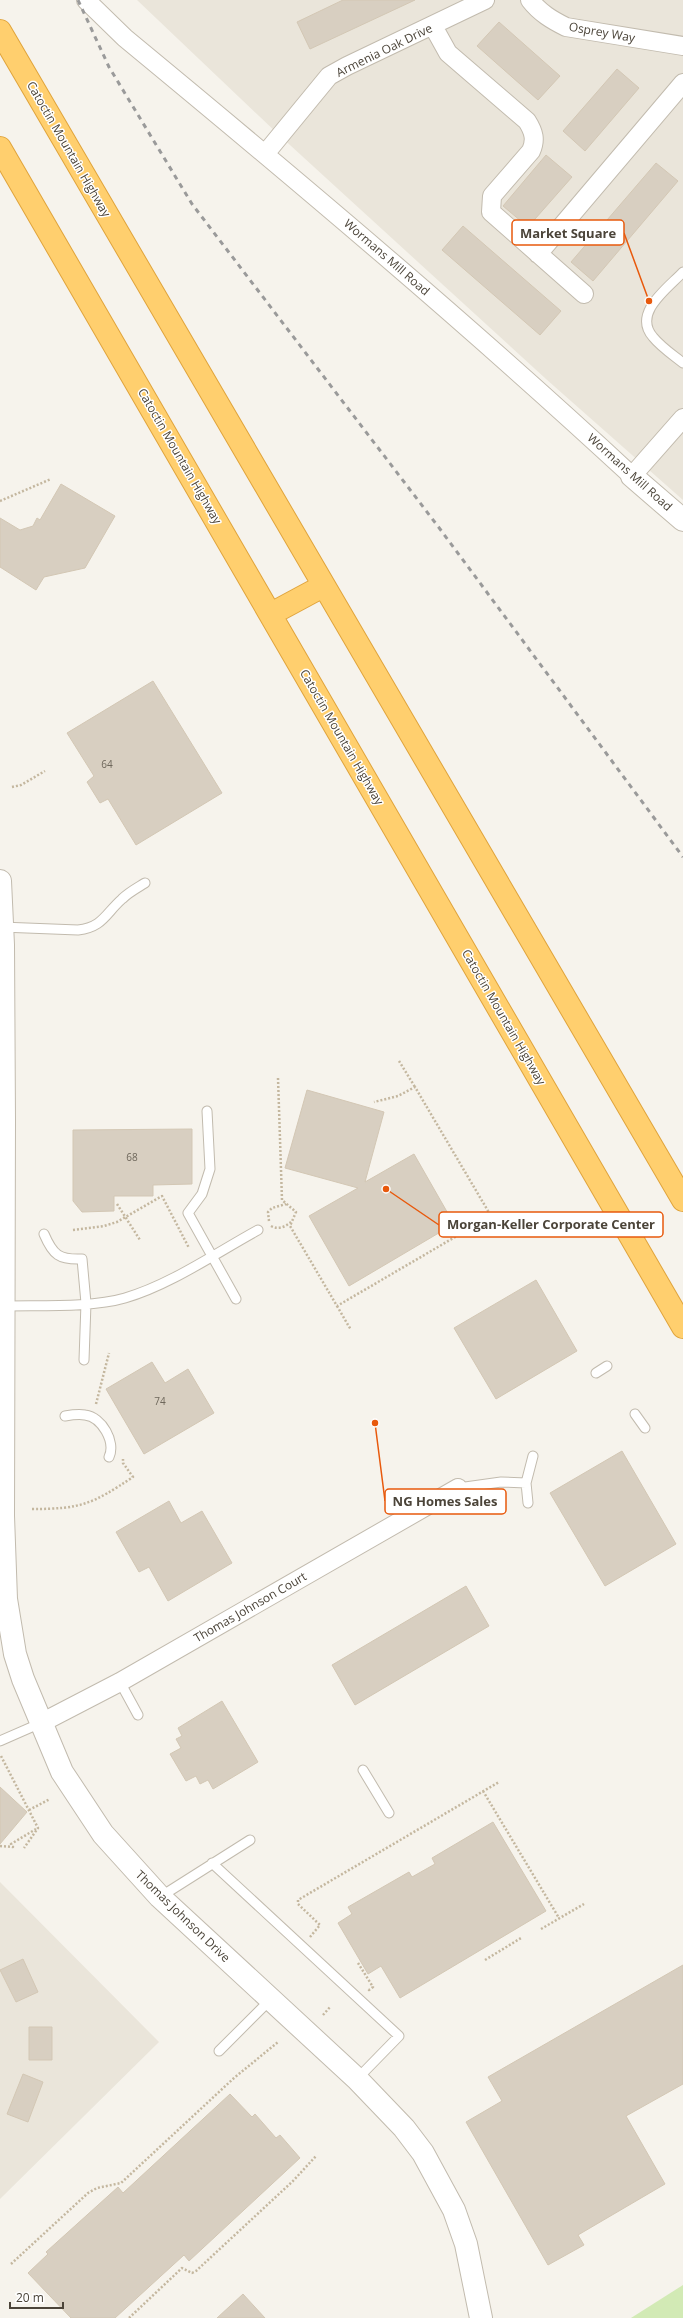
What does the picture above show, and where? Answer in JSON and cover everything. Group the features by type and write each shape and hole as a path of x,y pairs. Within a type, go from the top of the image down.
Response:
{"highway":[{"name":"Catoctin Mountain Highway","path":"0,31 683,1200"},
{"name":"Catoctin Mountain Highway","path":"0,148 683,1327"},
{"path":"271,614 323,586"}],"street":[{"name":"Wormans Mill Road","path":"86,0 125,38 265,154 419,285 557,406 632,476 683,520"},
{"name":"Armenia Oak Drive","path":"265,154 330,76 347,66 485,0"},
{"name":"Osprey Way","path":"530,0 543,14 566,27 683,46"},
{"path":"433,26 448,53 528,121 532,128 534,143 531,152 499,186 492,196 490,204 491,212 584,294"},
{"path":"538,254 683,83"},
{"path":"632,476 683,418"},
{"name":"Thomas Johnson Drive","path":"0,881 4,1128 1,1306 2,1516 6,1599 15,1654 23,1679 62,1772 103,1834 160,1897 357,2079 404,2128 423,2153 454,2210 466,2244 481,2318"},
{"name":"Thomas Johnson Court","path":"41,1723 120,1682 458,1488"}],"lane":[{"path":"683,272 650,308 646,316 648,328 652,336 683,363"},
{"path":"1,927 78,930 89,929 104,920 129,892 145,883"},
{"path":"207,1111 210,1170 202,1194 188,1213 236,1299"},
{"path":"1,1306 86,1303 124,1298 164,1282 258,1230"},
{"path":"44,1234 50,1247 57,1255 67,1260 82,1259 86,1303 84,1360"},
{"path":"596,1373 608,1366"},
{"path":"635,1414 645,1428"},
{"path":"65,1416 86,1415 94,1419 111,1440 112,1450 109,1457"},
{"path":"528,1503 526,1483 533,1456"},
{"path":"458,1488 501,1482 526,1483"},
{"path":"120,1682 138,1714"},
{"path":"0,1741 41,1723"},
{"path":"363,1770 389,1813"},
{"path":"160,1897 250,1840"},
{"path":"212,1864 399,2036 357,2079"},
{"path":"219,2051 270,2000"}],"path":[{"path":"0,501 51,480"},
{"path":"12,788 21,785 45,771"},
{"path":"337,1306 490,1216 399,1062"},
{"path":"278,1078 282,1200 296,1212 290,1226 351,1330"},
{"path":"374,1102 398,1096 415,1087"},
{"path":"73,1230 104,1226 126,1218 162,1196 189,1248"},
{"path":"116,1204 140,1240"},
{"path":"286,1204 272,1208 268,1212 268,1220 271,1226 276,1228 285,1227 292,1221"},
{"path":"1,1756 38,1828"},
{"path":"316,1942 310,1936 320,1925 298,1904 298,1900 499,1782"},
{"path":"483,1791 559,1918"},
{"path":"29,1810 50,1799"},
{"path":"0,1846 12,1847 11,1844 38,1828"},
{"path":"24,1848 38,1828"},
{"path":"541,1929 584,1904"},
{"path":"485,1960 521,1938"},
{"path":"358,1963 373,1987 369,1990 365,1986"},
{"path":"323,2015 330,2007"},
{"path":"11,2264 88,2193 97,2188 121,2183 234,2078 278,2042"},
{"path":"128,2318 182,2268 192,2273 196,2271 298,2177 316,2156"}],"shaded area":[{"path":"137,0 683,0 683,500 546,379 279,135"},
{"path":"0,1882 159,2042 0,2199"}],"green space":[{"path":"683,2285 683,2318 631,2318"}],"building":[{"path":"343,0 415,0 310,49 297,22"},
{"path":"499,22 560,76 538,100 477,46"},
{"path":"617,69 639,88 585,151 563,131"},
{"path":"546,155 572,177 528,227 503,206"},
{"path":"656,163 678,181 593,281 571,262"},
{"path":"463,226 561,311 540,335 442,250"},
{"path":"61,484 115,516 85,568 44,577 36,590 0,567 0,518 20,530 33,526 37,518 40,520"},
{"path":"153,681 222,793 136,845 108,799 100,803 87,782 94,776 67,733"},
{"path":"307,1090 384,1112 365,1182 414,1154 454,1224 349,1286 309,1216 358,1188 285,1168"},
{"path":"192,1129 192,1184 153,1185 153,1196 114,1196 114,1211 82,1212 73,1201 73,1130"},
{"path":"536,1280 577,1351 496,1399 454,1328"},
{"path":"152,1362 165,1383 188,1369 214,1413 144,1454 106,1389"},
{"path":"622,1451 676,1544 605,1586 550,1493"},
{"path":"169,1501 181,1523 202,1511 232,1563 168,1601 149,1567 139,1572 116,1532"},
{"path":"466,1586 489,1626 355,1705 332,1665"},
{"path":"222,1701 258,1762 213,1789 208,1780 200,1784 196,1776 186,1781 170,1754 181,1748 176,1739 182,1736 178,1728"},
{"path":"0,1787 27,1812 0,1844"},
{"path":"493,1822 546,1911 400,1998 381,1966 368,1974 338,1923 352,1914 348,1907 409,1872 412,1877 435,1864 432,1858"},
{"path":"23,1959 38,1992 16,2002 0,1970"},
{"path":"683,1965 683,2084 626,2116 665,2184 578,2235 584,2245 548,2265 466,2122 502,2101 488,2077"},
{"path":"29,2027 52,2027 52,2060 29,2060"},
{"path":"23,2074 43,2082 28,2122 7,2114"},
{"path":"230,2094 252,2117 255,2114 276,2138 280,2135 300,2158 189,2261 184,2255 115,2318 71,2318 28,2273 48,2254 46,2252 118,2187 123,2193"},
{"path":"243,2294 265,2318 217,2318"}],"railway":[{"path":"78,0 109,67 192,204 440,529 683,857"}],"place":[{"name":"Market Square","path":"649,301"},
{"name":"Morgan-Keller Corporate Center","path":"386,1189"},
{"name":"NG Homes Sales","path":"375,1423"}]}
